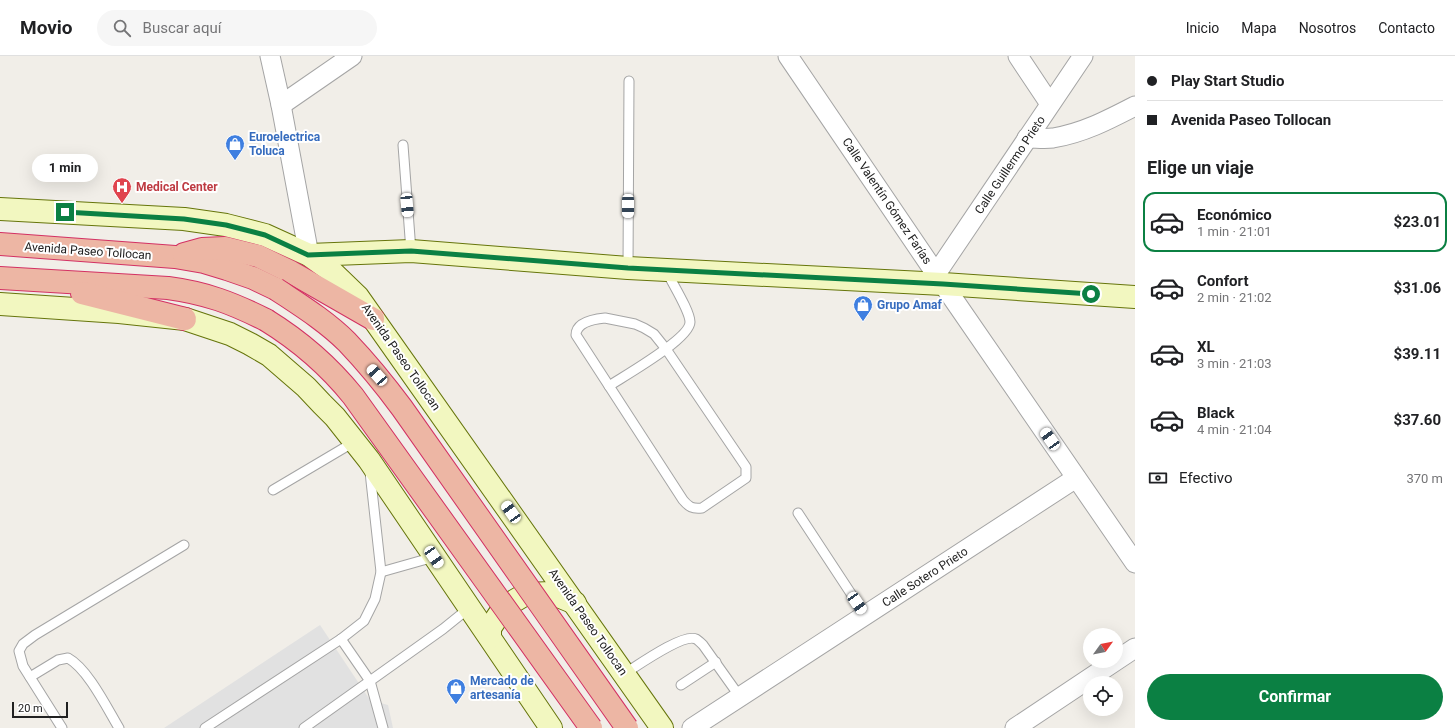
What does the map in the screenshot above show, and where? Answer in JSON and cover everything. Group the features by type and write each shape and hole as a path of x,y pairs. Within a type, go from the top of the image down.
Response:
{"highway":[{"name":"Avenida Paseo Tollocan","path":"0,244 175,257 204,262 253,278 276,289 312,313 346,341 377,375 402,408 627,728"},
{"path":"175,257 202,250 225,248 258,256 291,272 373,319"},
{"path":"0,278 168,288 187,291 226,301 266,320 306,347 339,379 353,396 590,728"},
{"path":"32,280 185,319"}],"main road":[{"name":"Avenida Paseo Tollocan","path":"0,208 184,219 226,225 265,235 308,255 330,270 358,297 662,728"},
{"path":"308,255 411,251 628,268 939,279 1135,297"},
{"path":"0,304 120,312 185,319 230,334 269,355 306,386 335,417 369,460 551,728"},
{"path":"490,637 490,628 504,607 526,594 551,593 575,603"}],"street":[{"path":"270,56 281,105 308,255"},
{"path":"281,105 352,56"},
{"name":"Calle Valentín Gómez Farías","path":"788,56 939,279 1135,563"},
{"path":"1018,56 1050,104"},
{"name":"Calle Guillermo Prieto","path":"939,279 1027,138 1083,56"},
{"path":"1027,138 1051,138 1071,134 1094,127 1135,106"},
{"name":"Calle Sotero Prieto","path":"692,728 1076,478"},
{"path":"1015,728 1135,648"}],"lane":[{"path":"628,268 629,81"},
{"path":"403,145 411,251"},
{"path":"609,386 666,349 686,332 690,323 688,313 666,269"},
{"path":"605,318 635,324 654,334 666,349 736,450 746,467 746,478 702,508 695,509 689,507 683,500 576,335 576,330 579,326 593,320 605,318"},
{"path":"273,490 354,442"},
{"path":"205,728 342,639 364,621 375,599 381,572 369,460"},
{"path":"798,513 865,615"},
{"path":"62,728 23,666 19,651 23,644 35,634 184,545"},
{"path":"381,572 434,557"},
{"path":"304,728 443,629 469,608"},
{"path":"624,674 674,644 685,639 695,638 703,645 716,662 740,697"},
{"path":"342,639 370,681 383,728"},
{"path":"30,677 58,660 68,658 75,662 84,671 119,728"},
{"path":"681,684 716,662"}],"shaded area":[{"path":"320,625 370,700 388,705 393,728 164,728"}],"place":[{"name":"Euroelectrica Toluca","path":"235,161"},
{"name":"Medical Center","path":"122,204"},
{"name":"Grupo Amaf","path":"863,322"},
{"name":"Mercado de artesanía","path":"456,705"}],"route":[{"path":"65,212 184,219 226,225 265,235 308,255 411,251 628,268 943,284 1091,294"}]}
